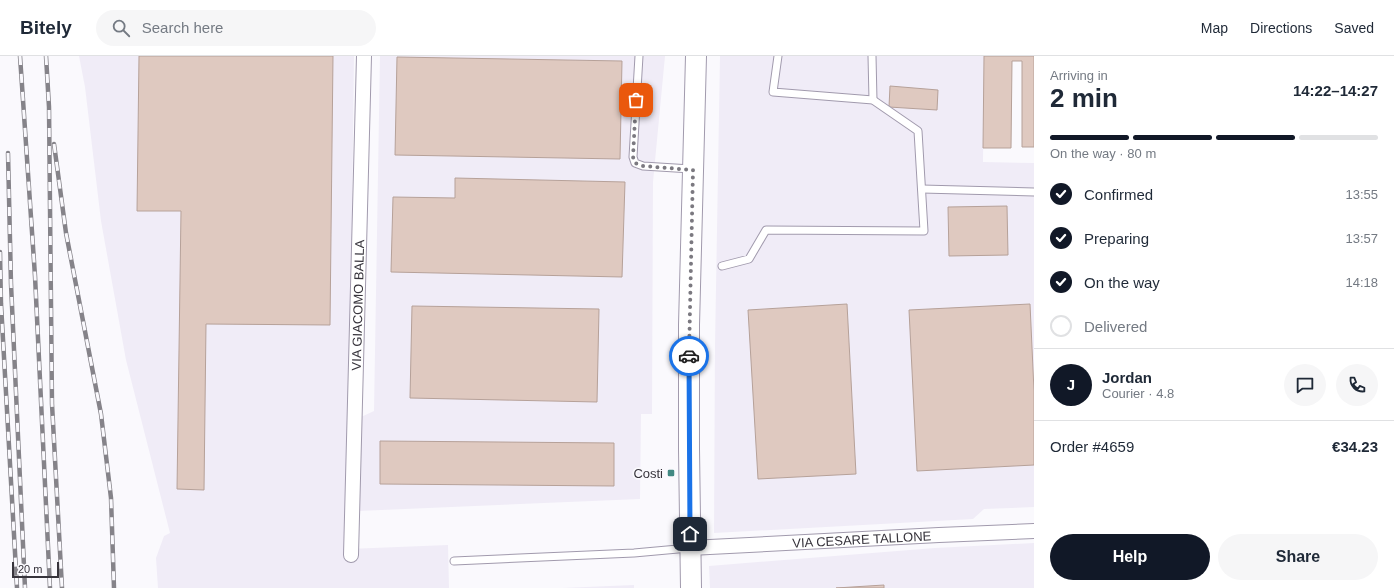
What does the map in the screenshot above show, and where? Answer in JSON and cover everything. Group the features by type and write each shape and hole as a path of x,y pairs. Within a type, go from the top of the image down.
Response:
{"street":[{"name":"VIA GIACOMO BALLA","path":"351,555 364,56"},
{"path":"691,588 689,325 696,56"},
{"name":"VIA CESARE TALLONE","path":"690,548 1034,531"}],"lane":[{"path":"639,56 633,157 635,163 643,166 693,170"},
{"path":"722,266 749,259 766,230 924,231 918,131 872,100 772,92 778,56"},
{"path":"872,56 872,100"},
{"path":"922,189 1034,192"},
{"path":"454,561 634,553 690,548"}],"shaded area":[{"path":"79,56 354,56 348,549 448,545 449,588 158,588 156,558 164,536 170,533 126,360 101,221 85,87"},
{"path":"380,56 665,56 653,182 652,414 641,414 640,499 358,511 361,417 374,411"},
{"path":"720,56 984,56 983,162 1034,163 1034,507 984,509 973,519 714,533 715,346"},
{"path":"1034,543 1034,588 710,588 709,566 935,548"},
{"path":"634,585 634,588 562,588"}],"building":[{"path":"139,56 333,56 330,325 206,324 204,490 177,489 181,211 137,211"},
{"path":"984,56 1034,56 1034,147 1022,147 1022,61 1012,61 1011,148 983,148"},
{"path":"397,57 622,61 620,159 395,155"},
{"path":"890,86 938,90 937,110 889,107"},
{"path":"455,178 625,182 622,277 391,272 393,197 455,198"},
{"path":"1007,206 1008,255 949,256 948,207"},
{"path":"847,304 856,474 758,479 748,310"},
{"path":"1030,304 1034,391 1034,465 917,471 909,310"},
{"path":"412,306 599,309 597,402 410,398"},
{"path":"380,441 614,443 614,486 380,484"},
{"path":"884,585 884,588 836,588"}],"railway":[{"path":"20,56 35,276 50,588"},
{"path":"46,56 49,107 52,404 62,588"},
{"path":"54,144 66,233 101,414 111,498 114,588"},
{"path":"8,153 11,284 25,588"},
{"path":"0,252 1,304 17,588"}],"way so far":[{"path":"636,100 633,157 635,163 643,166 693,170 689,356"}],"place":[{"name":"Costi","path":"671,473"}],"route":[{"path":"689,356 690,534"}]}
